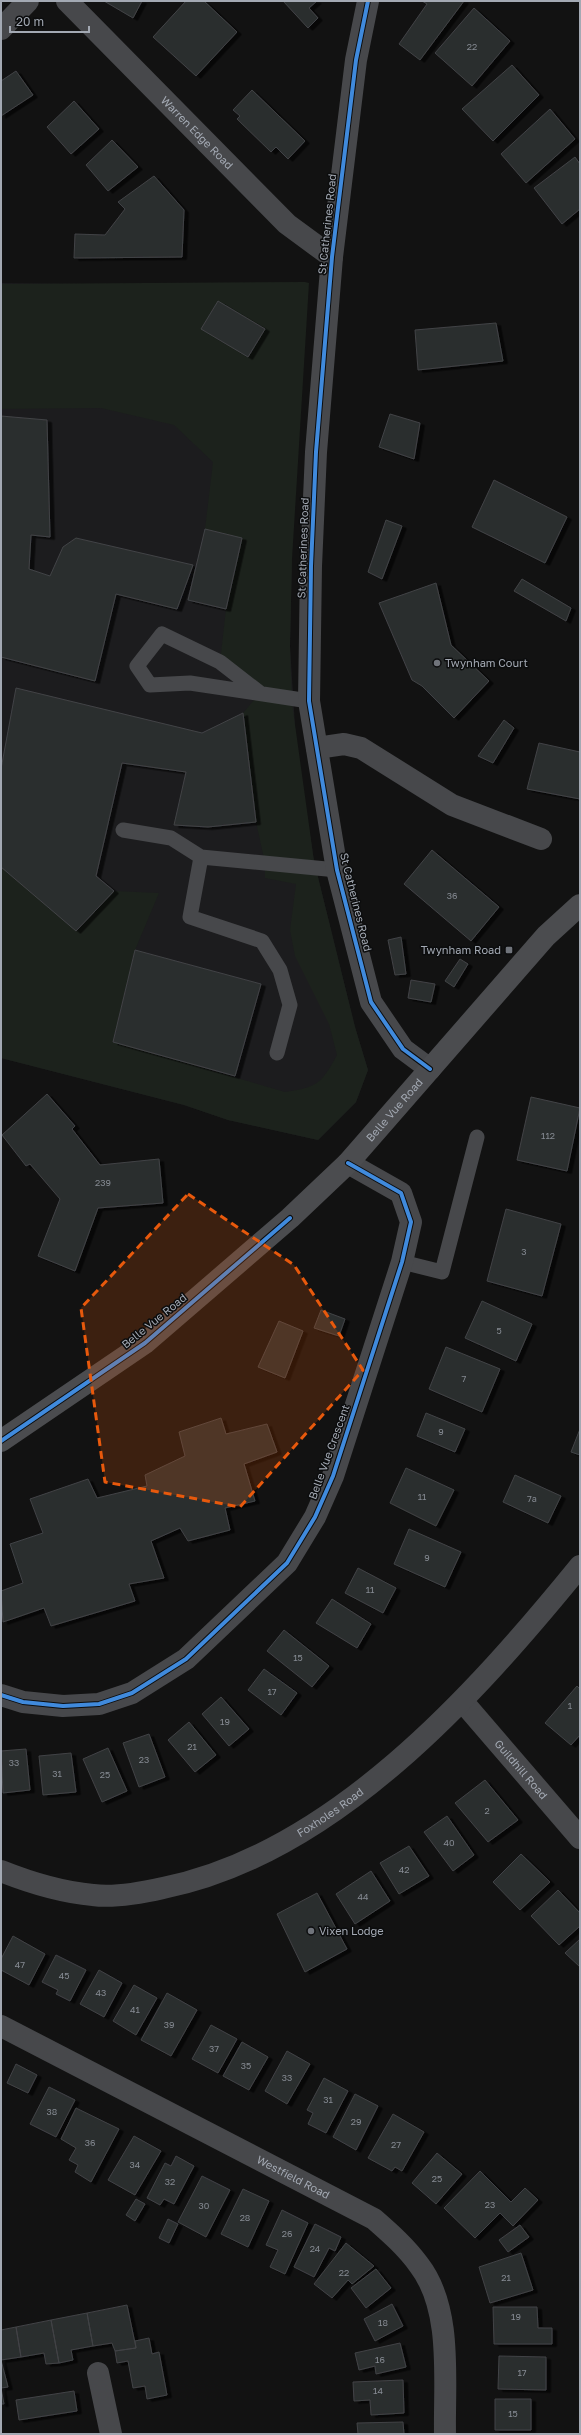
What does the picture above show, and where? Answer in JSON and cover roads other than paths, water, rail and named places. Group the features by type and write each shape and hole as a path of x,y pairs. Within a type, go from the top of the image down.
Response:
{"main road":[{"name":"Belle Vue Road","path":"1,1441 145,1343 290,1218 348,1163 546,936 580,905"}],"street":[{"path":"1,29 28,1"},
{"name":"Warren Edge Road","path":"67,1 286,224 332,257"},
{"name":"St Catherines Road","path":"368,1 356,60 332,257 316,460 311,566 309,701 337,870 371,1002 403,1049 430,1069"},
{"path":"317,748 344,744 361,748 452,805 541,839"},
{"name":"Belle Vue Crescent","path":"1,1695 23,1702 63,1706 99,1704 132,1692 186,1659 287,1563 315,1517 333,1476 402,1262 411,1222 401,1192 348,1163"},
{"name":"Foxholes Road","path":"1,1872 46,1888 95,1896 145,1892 196,1882 239,1864 291,1838 339,1806 404,1757 463,1702 580,1566"},
{"name":"Guildhill Road","path":"463,1702 580,1838"},
{"name":"Westfield Road","path":"1,2026 374,2219 401,2244 420,2266 430,2285 443,2322 445,2434"},
{"path":"98,2373 111,2434"}],"lane":[{"path":"260,693 220,662 162,634 137,666 150,685 190,683 309,701"},
{"path":"123,830 171,838 201,857 337,870"},
{"path":"201,857 190,917 262,941 280,970 290,1005 276,1053"},
{"path":"402,1262 442,1272 477,1136"}],"place":[{"name":"Twynham Court","path":"437,663"},
{"name":"Twynham Road","path":"509,950"},
{"name":"Vixen Lodge","path":"311,1931"}]}
